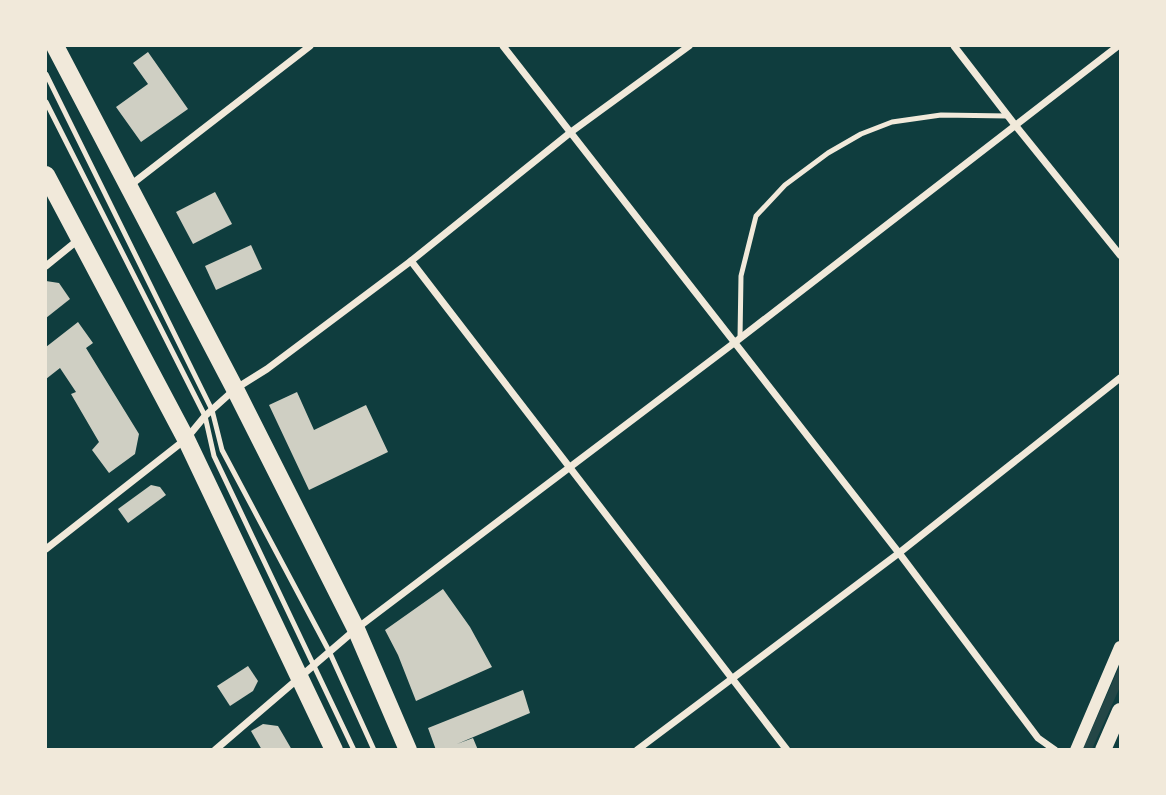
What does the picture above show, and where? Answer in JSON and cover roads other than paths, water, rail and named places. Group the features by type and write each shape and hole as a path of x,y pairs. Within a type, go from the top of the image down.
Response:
{"highway":[{"path":"55,46 235,389 356,629 408,750"},
{"path":"46,175 307,671 334,750"}],"main road":[{"path":"1103,750 1121,711"}],"street":[{"path":"128,187 310,46"},
{"path":"503,46 737,340 1038,738 1055,750"},
{"path":"46,549 186,439 205,416 235,389 267,369 411,261 570,132 689,46"},
{"path":"954,46 1007,116 1121,255"},
{"path":"215,750 356,629 1118,46"},
{"path":"46,266 78,240"},
{"path":"411,261 787,750"},
{"path":"637,750 899,553 1121,377"},
{"path":"1076,750 1121,647"}],"lane":[{"path":"46,74 212,410 222,450 329,651 374,750"},
{"path":"46,102 205,416 214,456 307,671 354,750"},
{"path":"737,340 741,276 755,216 785,185 850,140 891,122 941,114 1007,116"}]}
